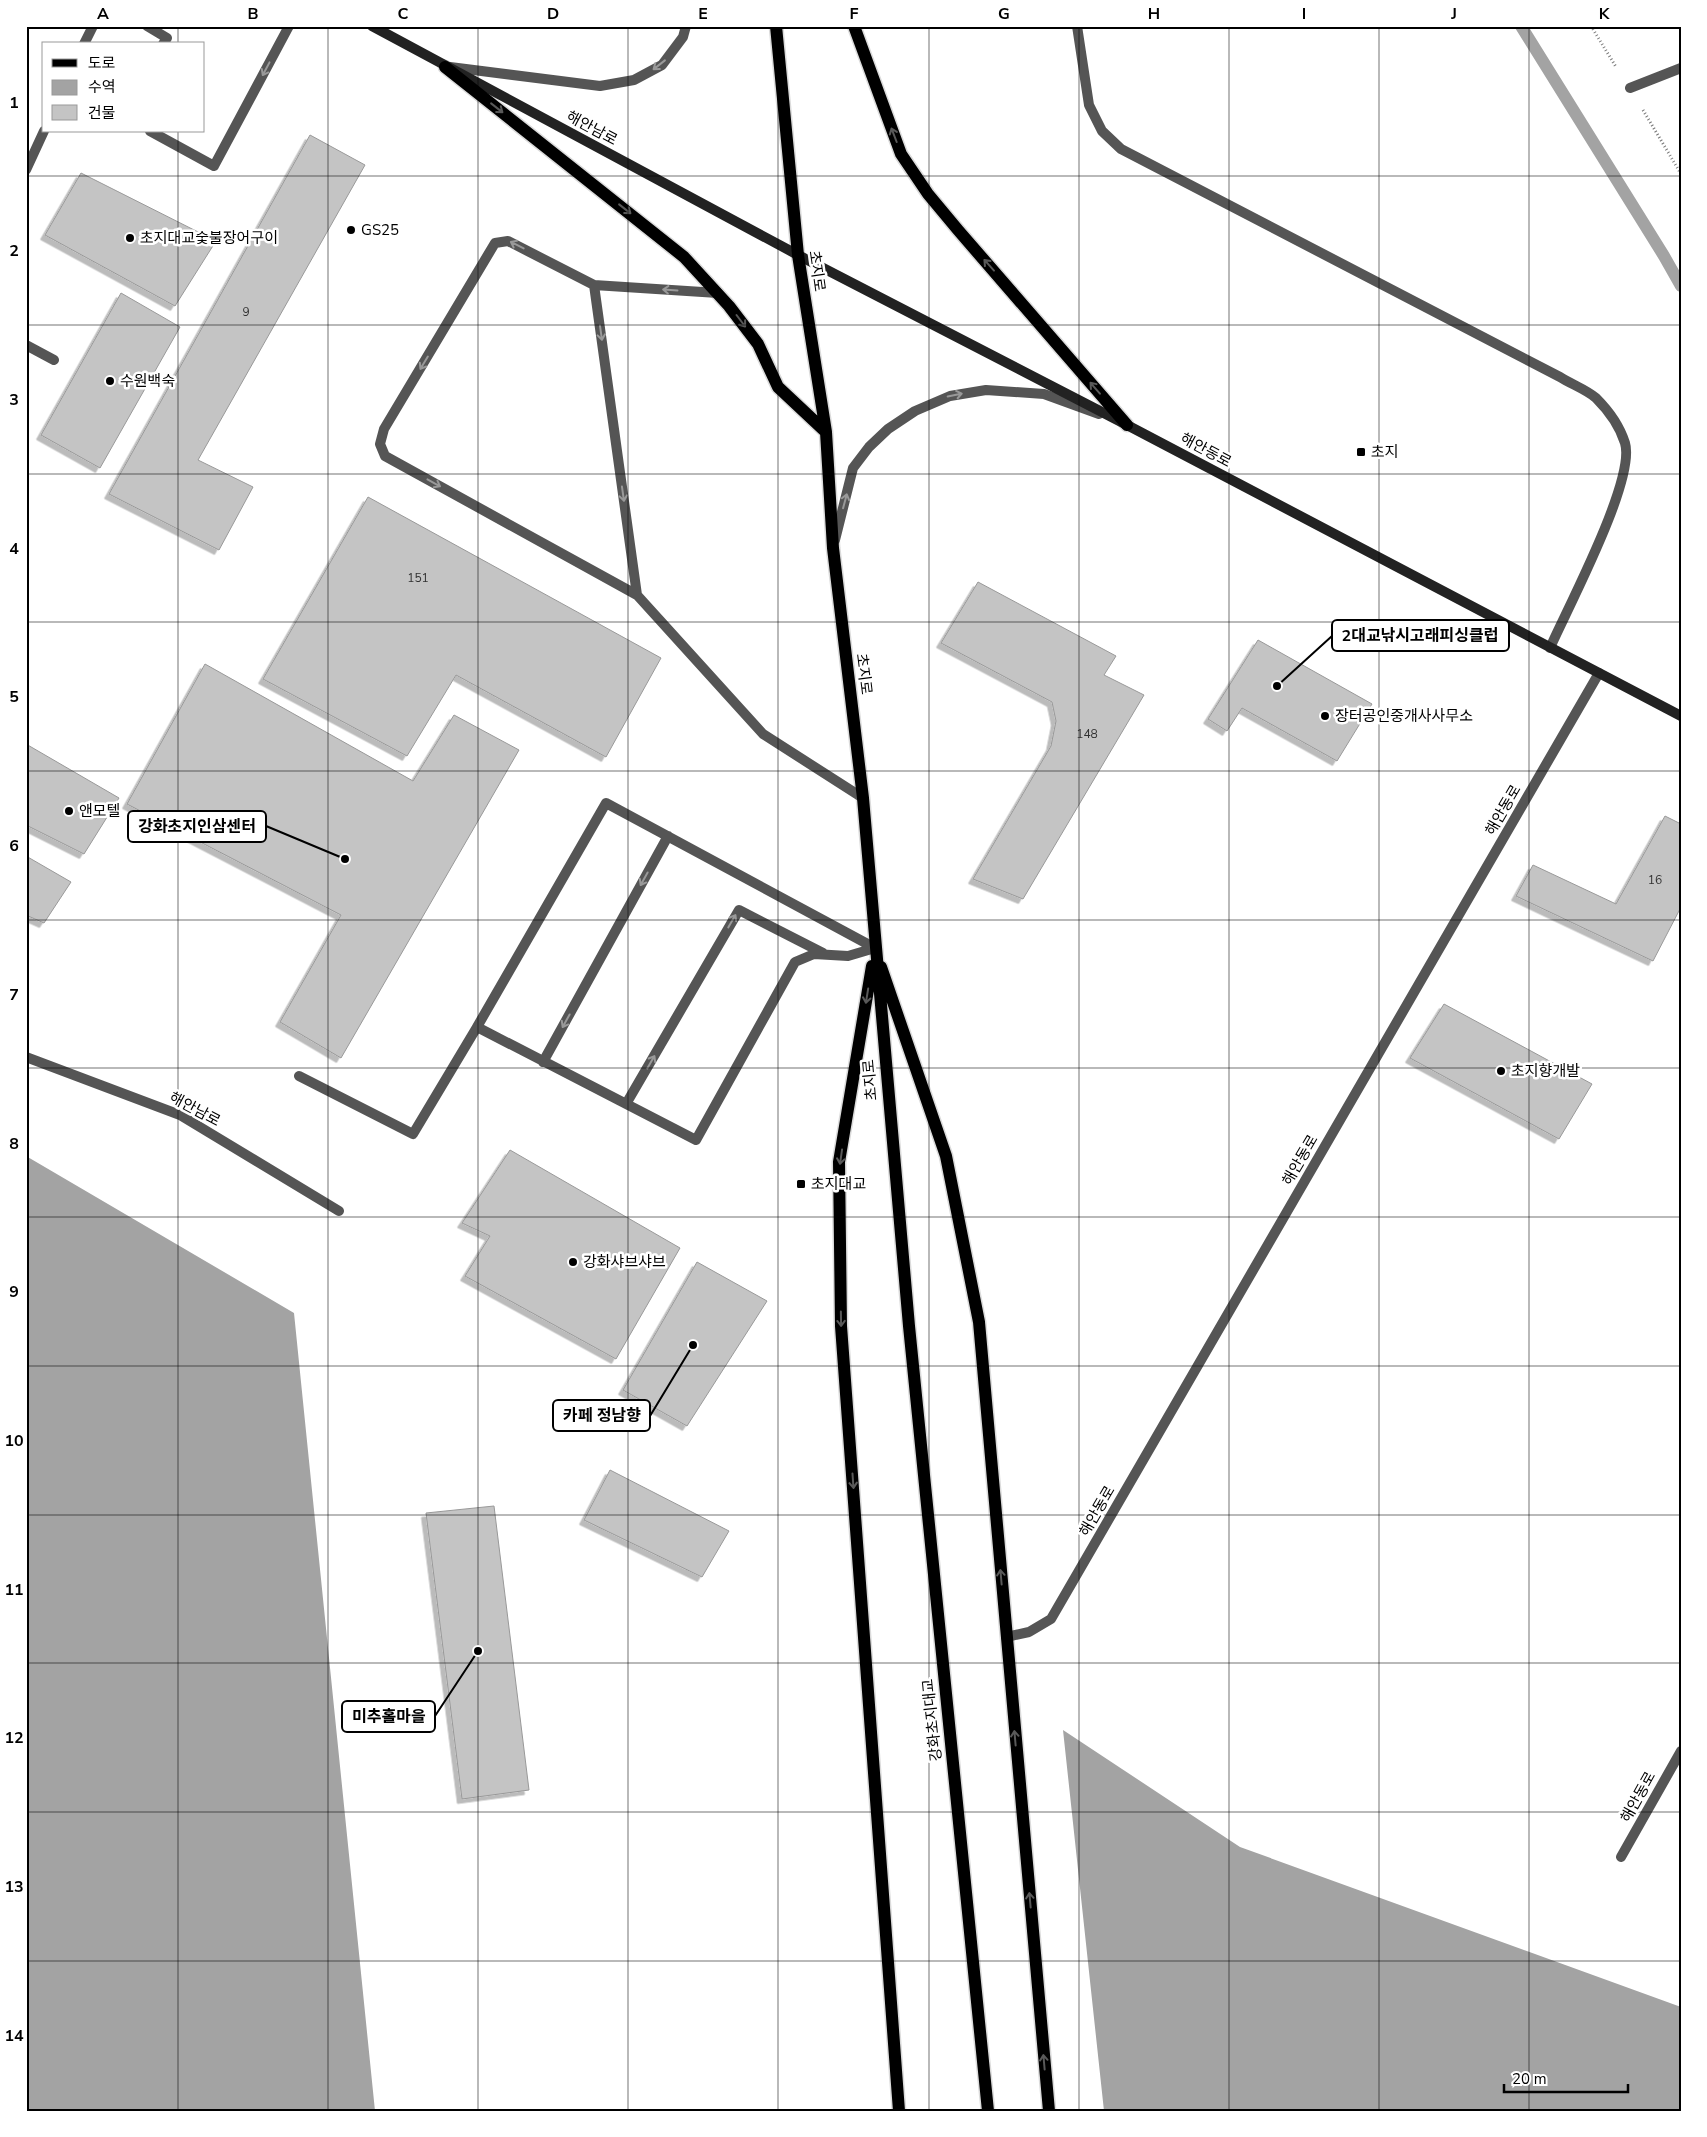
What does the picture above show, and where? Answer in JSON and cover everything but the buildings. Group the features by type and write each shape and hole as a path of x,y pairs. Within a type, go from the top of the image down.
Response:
{"main road":[{"name":"해안남로","path":"372,26 445,67 798,255"},
{"name":"초지로","path":"776,26 798,255 826,432 833,548 863,798 909,1326"},
{"path":"854,26 901,154 928,194 1127,425"},
{"path":"445,67 684,257 718,294 758,344 778,387 826,432"},
{"name":"해안동로","path":"798,255 1127,425 1681,716"},
{"path":"875,948 946,1156 979,1322 1049,2111"},
{"path":"875,948 839,1162 842,1326 899,2111"},
{"name":"강화초지대교","path":"909,1326 988,2111"}],"street":[{"path":"85,42 92,26"},
{"path":"146,26 166,38 164,42"},
{"path":"152,132 214,166 289,26"},
{"path":"445,67 600,86 626,82 634,80 662,65 683,37 686,26"},
{"path":"1077,26 1089,105 1102,131 1121,149 1560,377 1596,398 1615,422 1626,444 1624,475 1614,507 1550,648"},
{"path":"1630,88 1681,68"},
{"path":"26,170 44,132"},
{"path":"718,294 594,285 508,241 494,243 384,429 380,444 385,456 637,595 763,734 863,798"},
{"path":"594,285 637,595"},
{"path":"26,345 54,360"},
{"path":"833,548 854,468 868,447 888,428 915,411 950,396 986,390 1044,394 1127,425"},
{"name":"해안동로","path":"1006,1637 1029,1632 1052,1619 1599,674"},
{"path":"299,1076 413,1134 606,803 875,948"},
{"path":"543,1062 668,836"},
{"path":"626,1104 739,910 826,955"},
{"path":"476,1027 696,1140 795,962 814,954 848,956 875,948"},
{"name":"해안남로","path":"26,1057 180,1115 339,1211"},
{"name":"해안동로","path":"1621,1858 1681,1751"}],"water":[{"path":"26,1156 294,1313 375,2111 26,2111"},
{"path":"1063,1730 1240,1847 1681,2007 1681,2111 1104,2111"}],"waterway":[{"path":"1521,26 1681,286"}],"place":[{"name":"GS25","path":"351,230"},
{"name":"초지대교숯불장어구이","path":"130,238"},
{"name":"수원백숙","path":"110,381"},
{"name":"초지","path":"1361,452"},
{"name":"2대교낚시고래피싱클럽","path":"1277,686"},
{"name":"장터공인중개사사무소","path":"1325,716"},
{"name":"앤모텔","path":"69,811"},
{"name":"강화초지인삼센터","path":"345,859"},
{"name":"초지향개발","path":"1501,1071"},
{"name":"초지대교","path":"801,1184"},
{"name":"강화샤브샤브","path":"573,1262"},
{"name":"카페 정남향","path":"693,1345"},
{"name":"미추홀마을","path":"478,1651"}]}
